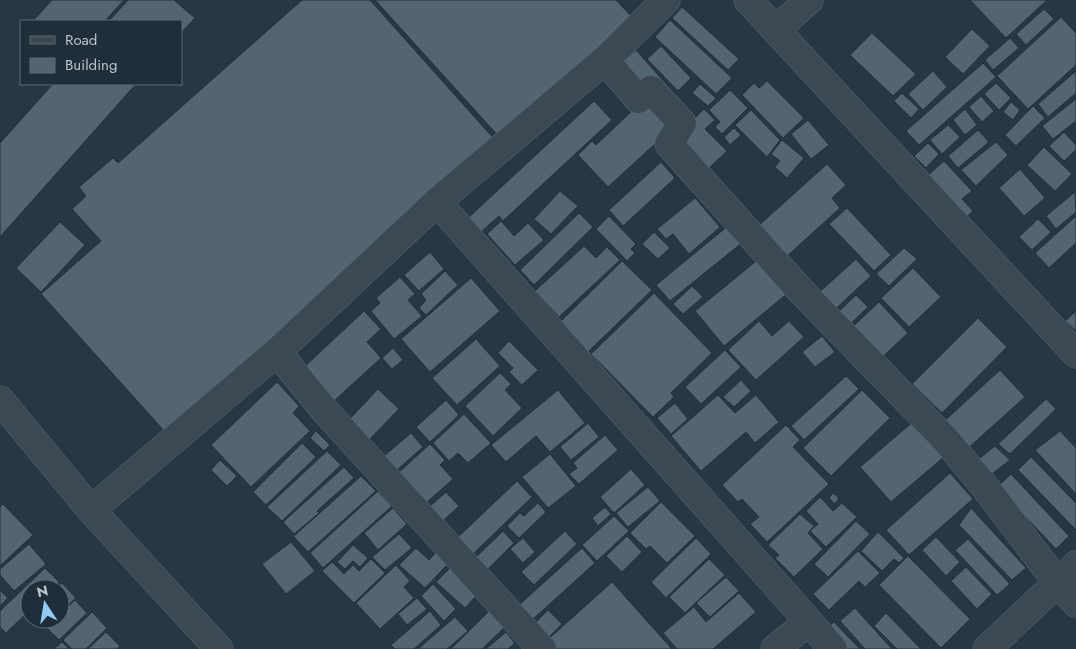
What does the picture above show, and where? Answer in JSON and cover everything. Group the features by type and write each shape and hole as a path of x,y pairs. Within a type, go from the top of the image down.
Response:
{"street":[{"path":"91,510 277,352 437,202 605,60 666,0"},
{"path":"748,0 1076,354"},
{"path":"776,30 809,0"},
{"path":"605,60 638,99 651,90 682,123 670,144 800,290 945,439 985,487 1067,574 1076,602"},
{"path":"437,202 833,649"},
{"path":"277,352 326,412 542,649"},
{"path":"0,400 91,510 219,649"},
{"path":"987,649 1067,574"},
{"path":"775,649 808,622"}],"building":[{"path":"52,0 124,0 106,20 34,20"},
{"path":"128,0 174,0 195,18 182,32 182,20 110,20"},
{"path":"302,0 370,0 495,140 166,433 41,294 101,241 72,209 86,196 79,187 113,158 118,163"},
{"path":"375,0 616,0 633,18 502,140"},
{"path":"970,0 1047,0 1006,38"},
{"path":"682,7 739,59 728,70 672,18"},
{"path":"1044,9 1054,19 1026,45 1016,34"},
{"path":"1061,17 1076,33 1076,65 1028,109 997,76"},
{"path":"670,20 732,78 716,94 655,37"},
{"path":"972,29 990,46 963,74 945,57"},
{"path":"872,33 916,74 893,96 850,55"},
{"path":"1010,38 1019,48 993,70 985,60"},
{"path":"661,46 691,78 678,91 647,59"},
{"path":"636,50 690,111 681,119 648,90 623,61"},
{"path":"983,63 996,77 919,145 906,131"},
{"path":"933,71 947,87 923,110 908,94"},
{"path":"1076,71 1076,93 1048,117 1038,104"},
{"path":"767,81 804,118 783,138 742,95 754,83 759,88"},
{"path":"996,83 1011,98 999,110 984,94"},
{"path":"700,84 716,98 708,106 692,93"},
{"path":"52,85 135,85 0,237 0,143"},
{"path":"730,90 748,108 722,134 715,127 720,122 709,110"},
{"path":"650,91 679,122 608,187 578,155 592,141 596,145"},
{"path":"902,93 919,109 911,118 894,101"},
{"path":"981,96 994,111 982,122 969,107"},
{"path":"1076,99 1076,121 1053,139 1042,126"},
{"path":"594,101 612,120 503,221 499,216 481,232 468,218"},
{"path":"1011,102 1020,110 1013,120 1003,112"},
{"path":"1033,106 1045,118 1016,146 1005,135"},
{"path":"704,109 715,120 705,129 727,151 707,170 675,138"},
{"path":"965,109 977,125 965,135 953,120"},
{"path":"751,110 780,140 767,157 735,125"},
{"path":"808,120 829,145 811,159 791,134"},
{"path":"948,125 960,137 942,154 930,140"},
{"path":"734,128 741,135 730,145 724,137"},
{"path":"978,130 989,142 958,168 948,156"},
{"path":"1064,132 1076,145 1076,150 1064,161 1049,146"},
{"path":"782,140 804,158 787,178 775,167 780,161 771,154"},
{"path":"996,142 1008,155 976,186 961,170"},
{"path":"928,143 939,154 926,168 914,156"},
{"path":"1044,147 1072,174 1055,191 1027,165"},
{"path":"944,161 972,191 962,199 973,211 964,219 925,178"},
{"path":"661,162 675,178 623,226 609,210"},
{"path":"827,164 846,185 832,198 840,208 785,258 757,227"},
{"path":"1020,169 1045,198 1024,216 999,188"},
{"path":"560,191 578,206 551,234 534,219"},
{"path":"1075,192 1076,212 1056,229 1046,216"},
{"path":"695,198 720,227 689,254 673,234 666,239 657,229"},
{"path":"847,208 891,255 874,271 829,224"},
{"path":"579,213 593,227 534,285 520,270"},
{"path":"609,216 636,244 631,249 635,253 627,261 596,229"},
{"path":"1076,216 1076,243 1049,268 1035,253"},
{"path":"1038,219 1051,232 1032,250 1019,237"},
{"path":"501,221 514,236 528,223 544,240 515,265 487,234"},
{"path":"60,222 85,245 41,292 16,268"},
{"path":"729,225 743,242 670,301 656,285"},
{"path":"654,232 670,248 658,259 642,244"},
{"path":"584,246 596,258 607,247 620,260 559,317 535,291"},
{"path":"904,248 917,259 889,286 876,274"},
{"path":"430,252 444,269 419,291 404,275"},
{"path":"766,253 795,287 724,346 695,311"},
{"path":"856,259 871,276 830,314 814,297"},
{"path":"622,261 652,290 588,352 559,323"},
{"path":"913,268 941,297 909,327 881,298"},
{"path":"445,271 458,285 426,315 419,308 426,300 421,294"},
{"path":"400,277 415,294 408,300 422,316 394,339 371,311 380,303 376,298"},
{"path":"471,278 500,311 430,372 401,339"},
{"path":"692,286 703,297 683,314 673,304"},
{"path":"654,293 712,353 671,393 674,397 653,417 591,354"},
{"path":"856,295 868,307 843,331 831,319"},
{"path":"879,302 908,333 874,365 845,334"},
{"path":"364,311 381,329 367,342 381,358 334,401 303,368"},
{"path":"1076,311 1076,331 1065,321"},
{"path":"978,318 1007,347 942,413 912,384"},
{"path":"759,321 772,336 789,321 804,337 756,380 728,350"},
{"path":"822,336 835,352 815,367 802,352"},
{"path":"476,339 500,366 457,405 432,378"},
{"path":"509,341 538,370 522,385 509,372 513,368 498,353"},
{"path":"393,348 403,360 392,369 382,358"},
{"path":"725,350 741,367 701,404 685,387"},
{"path":"1000,370 1025,397 965,451 940,425"},
{"path":"500,373 511,384 505,390 522,408 493,436 465,406"},
{"path":"846,376 859,389 804,440 791,426"},
{"path":"741,380 751,391 734,407 723,397"},
{"path":"277,382 299,406 293,413 310,431 251,487 211,445"},
{"path":"378,389 399,409 368,441 347,422"},
{"path":"558,390 585,423 550,452 536,436 506,462 491,445"},
{"path":"862,390 890,418 831,476 803,448"},
{"path":"718,395 735,413 756,395 779,422 755,443 746,432 701,471 671,436"},
{"path":"1046,399 1056,409 1010,454 998,444"},
{"path":"446,400 459,415 430,442 416,427"},
{"path":"675,403 688,419 671,434 657,418"},
{"path":"464,414 491,443 468,463 458,453 449,461 433,443"},
{"path":"921,415 951,451 891,502 860,467"},
{"path":"588,423 599,437 571,460 560,447"},
{"path":"786,425 800,440 793,447 829,484 767,542 750,524 759,517 742,499 738,502 722,485"},
{"path":"316,431 330,445 324,451 310,438"},
{"path":"1060,431 1076,448 1076,494 1035,450"},
{"path":"411,433 423,447 397,470 384,456"},
{"path":"605,435 618,450 579,484 569,474 577,468 573,463"},
{"path":"302,443 316,457 266,505 253,492"},
{"path":"430,444 445,460 440,465 453,479 425,504 398,473"},
{"path":"995,446 1010,460 983,481 970,466"},
{"path":"327,451 341,465 282,521 267,507"},
{"path":"550,454 576,486 548,508 522,477"},
{"path":"1031,457 1076,503 1076,530 1018,470"},
{"path":"220,460 237,476 227,486 211,470"},
{"path":"344,467 354,478 317,511 319,513 294,534 283,522"},
{"path":"631,469 645,485 614,513 600,497"},
{"path":"950,473 973,499 909,555 886,530"},
{"path":"1011,474 1069,536 1056,549 997,487"},
{"path":"361,476 376,491 308,552 294,536"},
{"path":"517,481 532,497 471,556 456,539"},
{"path":"648,487 660,501 628,527 616,513"},
{"path":"378,491 392,506 323,568 310,553"},
{"path":"446,492 459,506 443,521 429,507"},
{"path":"833,493 839,498 835,504 829,498"},
{"path":"820,497 833,511 842,503 857,517 826,547 810,531 818,524 806,511"},
{"path":"661,502 695,536 667,563 650,546 646,549 630,533"},
{"path":"538,503 546,512 519,538 507,526 520,513 524,516"},
{"path":"3,504 33,535 0,566 0,507"},
{"path":"605,507 611,514 598,526 592,518"},
{"path":"393,508 407,524 378,550 364,533"},
{"path":"971,508 1026,568 1012,580 959,525"},
{"path":"800,514 814,526 808,533 823,549 794,577 775,558 779,555 768,545"},
{"path":"614,516 629,531 597,561 582,545"},
{"path":"856,521 870,534 828,577 814,564"},
{"path":"503,531 514,543 488,569 476,557"},
{"path":"565,531 577,544 534,585 521,572"},
{"path":"878,532 904,558 899,563 894,559 882,571 861,551"},
{"path":"399,534 412,548 385,570 372,557"},
{"path":"627,536 642,552 622,572 606,556"},
{"path":"936,537 960,562 946,576 922,550"},
{"path":"523,538 535,552 523,563 510,549"},
{"path":"696,538 711,554 666,598 651,582"},
{"path":"968,539 1010,584 997,595 955,550"},
{"path":"291,542 315,571 286,594 262,564"},
{"path":"29,544 46,564 28,579 20,579 20,586 14,591 0,575 0,569"},
{"path":"353,545 368,558 360,567 353,561 345,569 337,562"},
{"path":"416,548 429,560 437,551 449,563 425,588 399,565"},
{"path":"582,548 595,563 532,620 519,605"},
{"path":"858,551 880,573 865,587 859,581 829,610 813,594"},
{"path":"908,556 970,619 941,648 879,585"},
{"path":"371,559 385,573 354,603 322,571 332,562 344,574 353,565 359,571"},
{"path":"709,559 725,575 685,613 669,597"},
{"path":"396,565 410,581 404,587 414,598 380,629 356,603"},
{"path":"966,567 992,594 977,609 951,581"},
{"path":"45,568 56,579 33,579"},
{"path":"450,568 478,594 465,608 436,582"},
{"path":"726,577 739,591 710,617 696,603"},
{"path":"612,582 672,649 549,649 544,643"},
{"path":"433,584 456,609 444,621 421,596"},
{"path":"0,590 8,598 0,606"},
{"path":"20,592 20,620 6,633 0,627 0,611"},
{"path":"70,592 76,598 70,603"},
{"path":"739,593 756,612 713,649 677,649 663,633 694,607 706,622"},
{"path":"417,598 427,609 407,625 398,614"},
{"path":"75,600 87,613 59,640 48,629 70,629 70,605"},
{"path":"855,608 892,649 865,649 840,621"},
{"path":"491,609 507,625 482,649 451,649"},
{"path":"548,610 562,624 547,639 533,625"},
{"path":"430,611 441,625 414,649 395,649 391,645"},
{"path":"92,612 107,628 86,649 72,649 63,640"},
{"path":"886,613 921,649 897,649 874,626"},
{"path":"455,617 468,631 447,649 418,649"},
{"path":"834,622 860,649 842,649 825,631"},
{"path":"106,632 120,646 117,649 88,649"},
{"path":"506,632 515,643 508,649 486,649"},
{"path":"62,642 69,649 54,649"}]}
